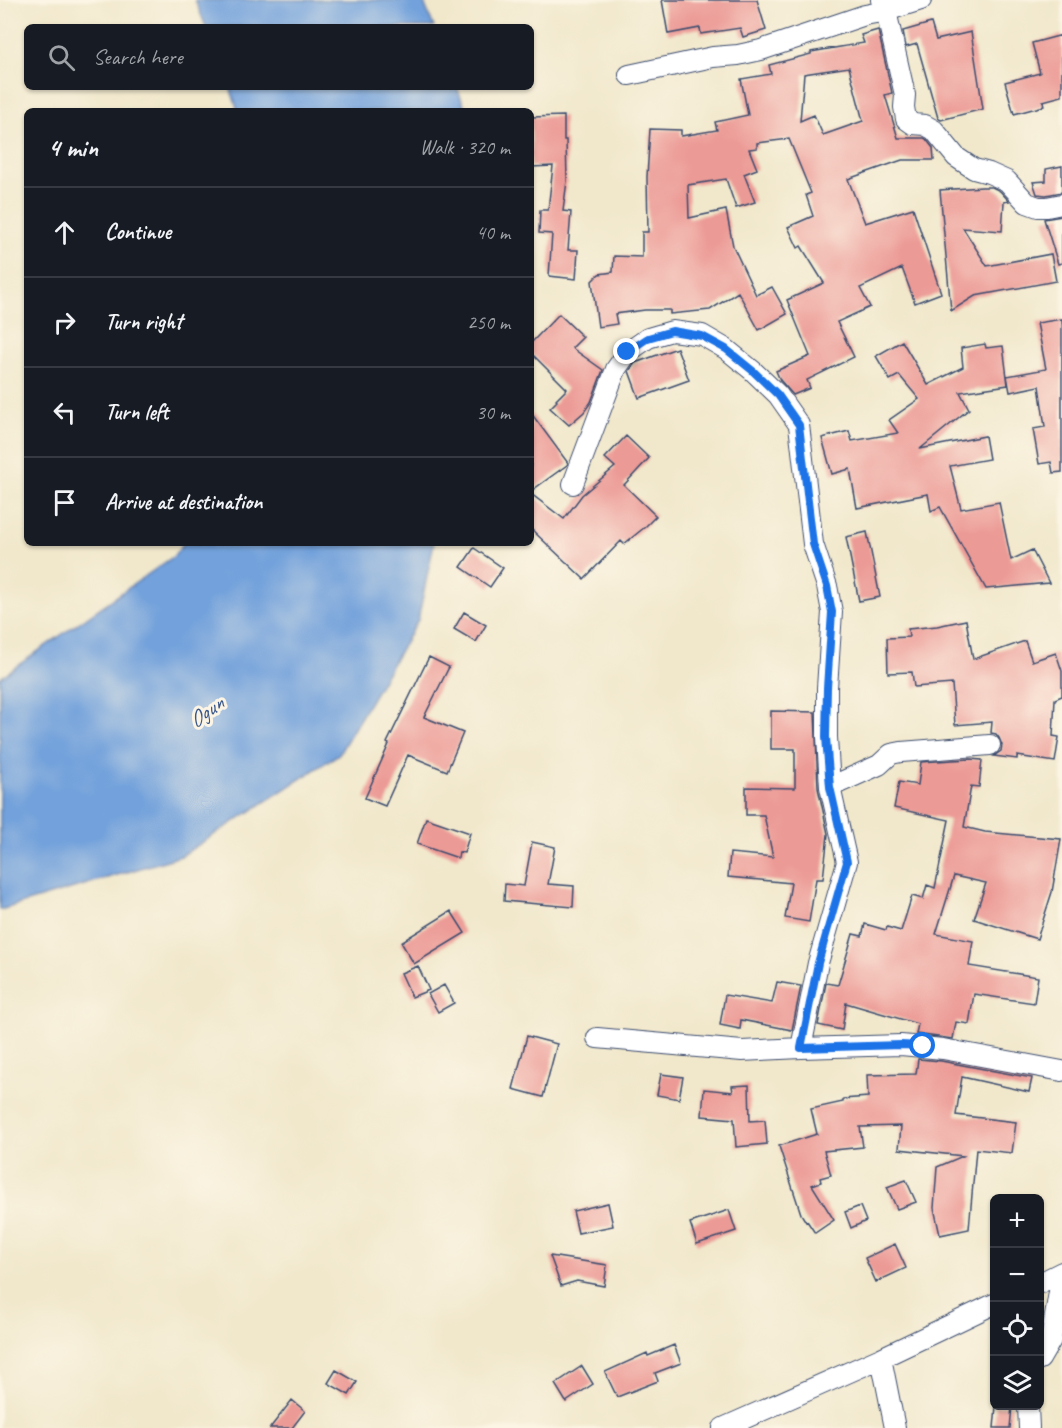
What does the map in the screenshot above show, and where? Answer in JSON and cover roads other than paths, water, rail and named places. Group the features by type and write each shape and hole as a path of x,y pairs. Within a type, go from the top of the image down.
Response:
{"street":[{"path":"629,75 713,57 762,50 865,15 884,5 921,0"},
{"path":"884,5 905,95 906,118 913,124 925,125 934,130 956,157 974,170 989,172 1007,181 1027,203 1038,207 1062,204"},
{"path":"573,484 616,369 627,352 648,338 672,331 702,336 726,349 778,395 799,425 813,544 827,586 832,612 826,737 830,787 847,862 818,963 801,1048"},
{"path":"830,787 879,765 891,754 990,745"},
{"path":"597,1038 742,1052 801,1048 923,1046 1062,1071"},
{"path":"1042,1356 1056,1336 1062,1273 1044,1281"},
{"path":"723,1428 881,1358 990,1306"},
{"path":"881,1358 895,1428"},
{"path":"1028,1410 1029,1428"}],"water":[{"path":"195,0 423,0 433,24 205,24"},
{"path":"231,90 458,90 465,108 237,108"},
{"name":"Ogun","path":"182,546 433,546 418,620 339,754 181,856 0,910 0,678 174,556"}]}
